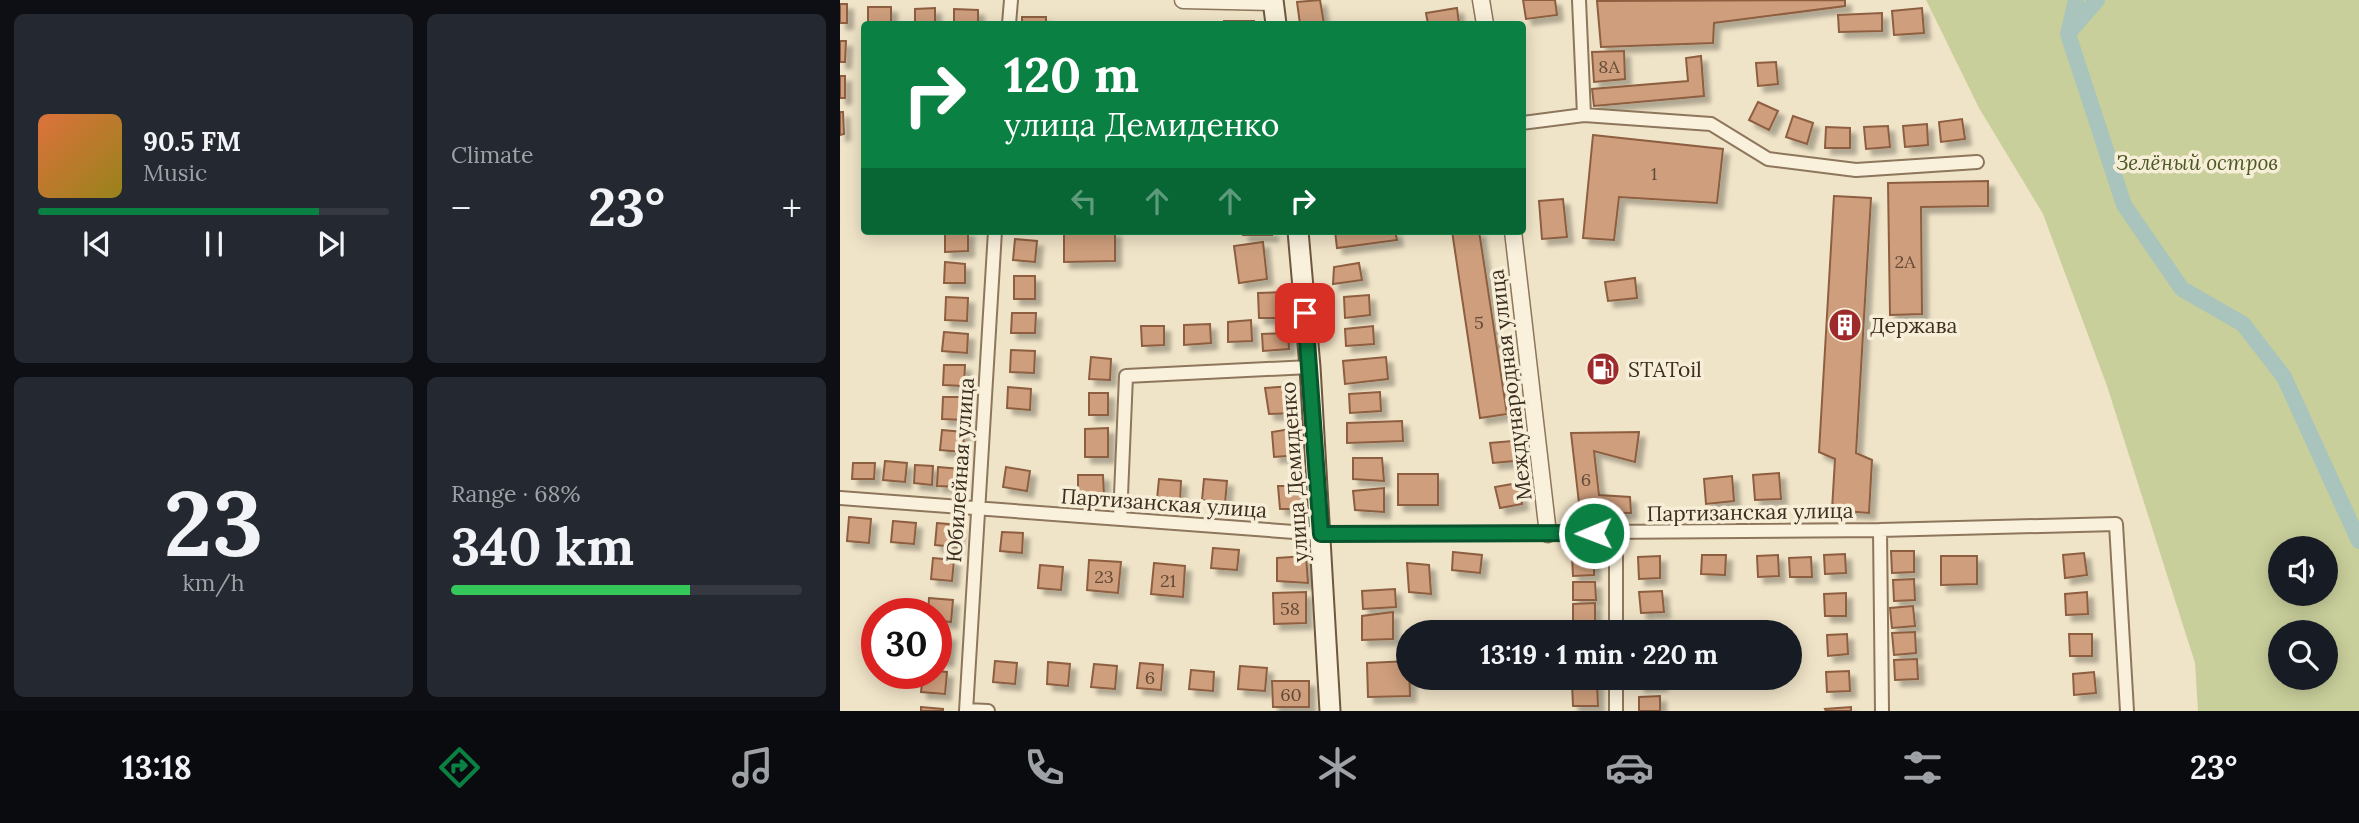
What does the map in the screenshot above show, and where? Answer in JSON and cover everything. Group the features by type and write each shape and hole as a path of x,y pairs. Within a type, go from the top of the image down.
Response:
{"main road":[{"path":"1273,1 1276,21"},
{"name":"улица Демиденко","path":"1297,235 1310,367 1330,711"}],"street":[{"path":"1009,21 1011,0"},
{"path":"1183,0 1273,1"},
{"path":"1481,0 1484,21"},
{"path":"1579,0 1584,115"},
{"path":"1526,122 1584,115 1711,124 1768,159 1856,170 1977,162"},
{"name":"Юбилейная улица","path":"966,710 976,508 995,235"},
{"name":"Международная улица","path":"1513,235 1548,534"},
{"path":"1120,519 1126,376 1310,367"},
{"name":"Партизанская улица","path":"840,498 1321,534 1880,530 2116,524 2127,711"},
{"path":"1880,530 1882,711"},
{"path":"1616,532 1616,620"},
{"path":"1616,690 1616,711"},
{"path":"966,710 988,711"}],"green space":[{"name":"Зелёный остров","path":"1926,0 2359,0 2359,711 2198,711 2195,663 2107,386 2043,214 1979,108"}],"building":[{"path":"1320,0 1324,21 1300,21 1297,2"},
{"path":"1523,0 1555,0 1557,15 1526,19"},
{"path":"1845,0 1845,6 1714,23 1713,43 1601,47 1597,1"},
{"path":"840,4 847,4 847,23 840,23"},
{"path":"868,7 891,7 891,21 868,21"},
{"path":"935,8 935,21 915,21 915,9"},
{"path":"1457,8 1459,21 1427,21 1426,13"},
{"path":"1922,8 1924,33 1894,35 1892,11"},
{"path":"954,9 978,10 978,21 954,21"},
{"path":"1882,13 1882,31 1839,32 1838,15"},
{"path":"1022,17 1046,17 1046,21 1022,21"},
{"path":"840,41 846,41 845,62 840,62"},
{"path":"1624,51 1625,79 1594,82 1592,52"},
{"path":"1701,56 1704,96 1594,106 1592,89 1688,81 1686,58"},
{"path":"1776,62 1778,84 1758,86 1756,63"},
{"path":"840,76 845,76 845,98 840,98"},
{"path":"1758,102 1778,111 1769,130 1749,120"},
{"path":"840,112 843,112 844,134 840,135"},
{"path":"1793,116 1813,123 1807,144 1786,137"},
{"path":"1962,119 1965,139 1941,142 1939,122"},
{"path":"1927,124 1928,145 1905,147 1903,126"},
{"path":"1888,126 1890,147 1866,149 1864,127"},
{"path":"1826,127 1850,128 1850,148 1825,148"},
{"path":"1593,135 1723,149 1717,203 1619,197 1614,240 1583,238"},
{"path":"1988,181 1988,206 1921,207 1922,314 1890,315 1888,183"},
{"name":"Держава","path":"1834,196 1871,198 1856,453 1872,460 1869,513 1832,510 1835,459 1819,452"},
{"path":"1563,199 1567,237 1542,239 1539,201"},
{"path":"945,235 968,235 968,251 945,252"},
{"path":"1064,235 1115,235 1115,261 1064,262"},
{"path":"1335,235 1396,235 1397,240 1337,248"},
{"path":"1453,235 1480,235 1507,414 1480,418"},
{"path":"1015,239 1037,241 1035,262 1013,260"},
{"path":"1263,242 1267,279 1239,283 1234,246"},
{"path":"945,262 965,264 965,283 944,283"},
{"path":"1359,263 1362,280 1333,284 1334,267"},
{"path":"1014,276 1035,276 1035,299 1014,299"},
{"path":"1635,278 1637,298 1608,301 1605,282"},
{"path":"1285,292 1285,318 1259,318 1258,293"},
{"path":"1369,295 1370,315 1345,318 1344,297"},
{"path":"946,297 968,298 967,321 945,320"},
{"path":"1012,313 1036,313 1035,333 1011,333"},
{"path":"1251,320 1252,341 1228,342 1228,322"},
{"path":"1210,324 1211,343 1184,345 1184,325"},
{"path":"1141,326 1164,326 1164,345 1142,346"},
{"path":"1373,326 1374,344 1346,346 1345,329"},
{"path":"944,332 968,334 967,353 942,351"},
{"path":"1288,333 1289,349 1263,351 1262,334"},
{"path":"1011,350 1035,351 1034,373 1010,372"},
{"path":"1091,357 1111,359 1110,380 1089,379"},
{"path":"1386,357 1388,379 1345,384 1343,361"},
{"path":"944,365 965,365 964,386 943,385"},
{"path":"1292,386 1296,413 1269,414 1265,388"},
{"path":"1008,387 1031,389 1030,410 1007,408"},
{"path":"1380,392 1381,411 1350,413 1349,394"},
{"path":"1089,393 1108,393 1108,415 1089,415"},
{"path":"943,397 966,397 965,420 942,419"},
{"path":"1402,421 1403,441 1347,443 1347,423"},
{"path":"1108,428 1108,457 1085,457 1085,429"},
{"path":"1297,428 1299,455 1274,457 1272,432"},
{"path":"942,430 964,432 963,452 940,450"},
{"path":"1639,432 1635,462 1594,451 1599,495 1630,497 1631,513 1580,512 1571,433"},
{"path":"1512,441 1514,461 1493,463 1490,443"},
{"path":"1353,458 1382,458 1384,481 1353,479"},
{"path":"885,461 907,463 905,482 883,480"},
{"path":"853,463 875,463 874,479 852,479"},
{"path":"915,465 933,466 932,485 914,483"},
{"path":"938,467 961,469 960,487 937,486"},
{"path":"1006,467 1030,471 1027,491 1003,487"},
{"path":"1779,473 1781,499 1755,500 1753,475"},
{"path":"1398,474 1438,474 1438,505 1398,505"},
{"path":"1078,475 1103,475 1104,496 1078,496"},
{"path":"1732,476 1734,501 1706,504 1704,479"},
{"path":"1159,479 1181,481 1180,501 1157,499"},
{"path":"1204,479 1227,481 1225,503 1202,500"},
{"path":"1518,483 1522,504 1500,508 1495,487"},
{"path":"1278,486 1301,486 1301,509 1280,509"},
{"path":"1384,488 1384,512 1355,510 1353,491"},
{"path":"849,517 871,519 869,543 847,541"},
{"path":"893,521 916,523 914,544 891,542"},
{"path":"937,523 959,525 957,547 935,545"},
{"path":"1002,532 1023,533 1022,553 1000,551"},
{"path":"1213,548 1239,550 1237,570 1211,568"},
{"path":"1891,551 1914,551 1914,572 1892,573"},
{"path":"1453,552 1482,555 1480,573 1452,570"},
{"path":"2084,553 2087,575 2065,578 2063,555"},
{"path":"1845,554 1846,573 1825,574 1824,555"},
{"path":"1594,555 1594,575 1573,576 1572,556"},
{"path":"1702,555 1726,555 1725,575 1701,574"},
{"path":"1778,555 1779,576 1758,577 1757,556"},
{"path":"1306,556 1308,583 1277,581 1277,558"},
{"path":"1660,556 1660,578 1639,579 1638,557"},
{"path":"1941,556 1977,556 1977,584 1941,585"},
{"path":"1811,557 1812,577 1790,577 1789,558"},
{"path":"933,558 954,560 952,581 931,579"},
{"path":"1089,560 1121,562 1118,593 1087,590"},
{"path":"1154,563 1185,566 1183,597 1151,594"},
{"path":"1407,563 1429,565 1431,594 1409,592"},
{"path":"1040,565 1063,567 1061,590 1038,588"},
{"path":"1914,579 1915,600 1894,601 1893,580"},
{"path":"1573,582 1595,582 1596,600 1573,600"},
{"path":"1395,589 1396,607 1363,609 1362,591"},
{"path":"1662,591 1664,612 1641,613 1639,592"},
{"path":"1306,592 1306,623 1274,624 1273,593"},
{"path":"2087,592 2088,614 2066,615 2065,594"},
{"path":"1846,593 1846,616 1825,616 1824,594"},
{"path":"1595,603 1595,620 1573,620 1573,604"},
{"path":"1913,606 1915,626 1892,628 1890,608"},
{"path":"1393,612 1393,639 1362,640 1362,616"},
{"path":"1915,632 1916,653 1894,655 1892,633"},
{"path":"1847,634 1848,654 1828,656 1827,635"},
{"path":"2069,634 2092,634 2092,656 2070,656"},
{"path":"1917,659 1918,679 1895,680 1894,660"},
{"path":"995,661 1017,663 1015,684 993,682"},
{"path":"1048,662 1070,664 1068,686 1047,684"},
{"path":"1396,662 1396,690 1410,690 1410,696 1368,697 1367,663"},
{"path":"1140,663 1163,665 1161,690 1137,688"},
{"path":"1094,664 1117,666 1115,689 1091,687"},
{"path":"1240,666 1267,668 1265,691 1238,689"},
{"path":"1191,670 1214,672 1213,691 1189,689"},
{"path":"1849,671 1850,691 1827,692 1826,672"},
{"path":"2094,672 2096,693 2074,695 2073,674"},
{"path":"1272,681 1309,681 1309,707 1273,707"},
{"path":"921,689 945,689 945,694 921,692"},
{"path":"1572,690 1597,690 1598,706 1573,706"},
{"path":"1660,696 1660,711 1639,711 1639,697"},
{"path":"921,707 943,709 943,711 921,711"},
{"path":"1851,707 1851,711 1825,709"}],"waterway":[{"path":"2076,0 2068,34 2124,205 2182,289 2243,324 2284,377 2359,541"},
{"path":"2071,30 2097,0"}],"place":[{"name":"Держава","path":"1845,325"},
{"name":"STAToil","path":"1603,369"}],"route":[{"path":"1305,313 1321,534 1594,533"}]}
